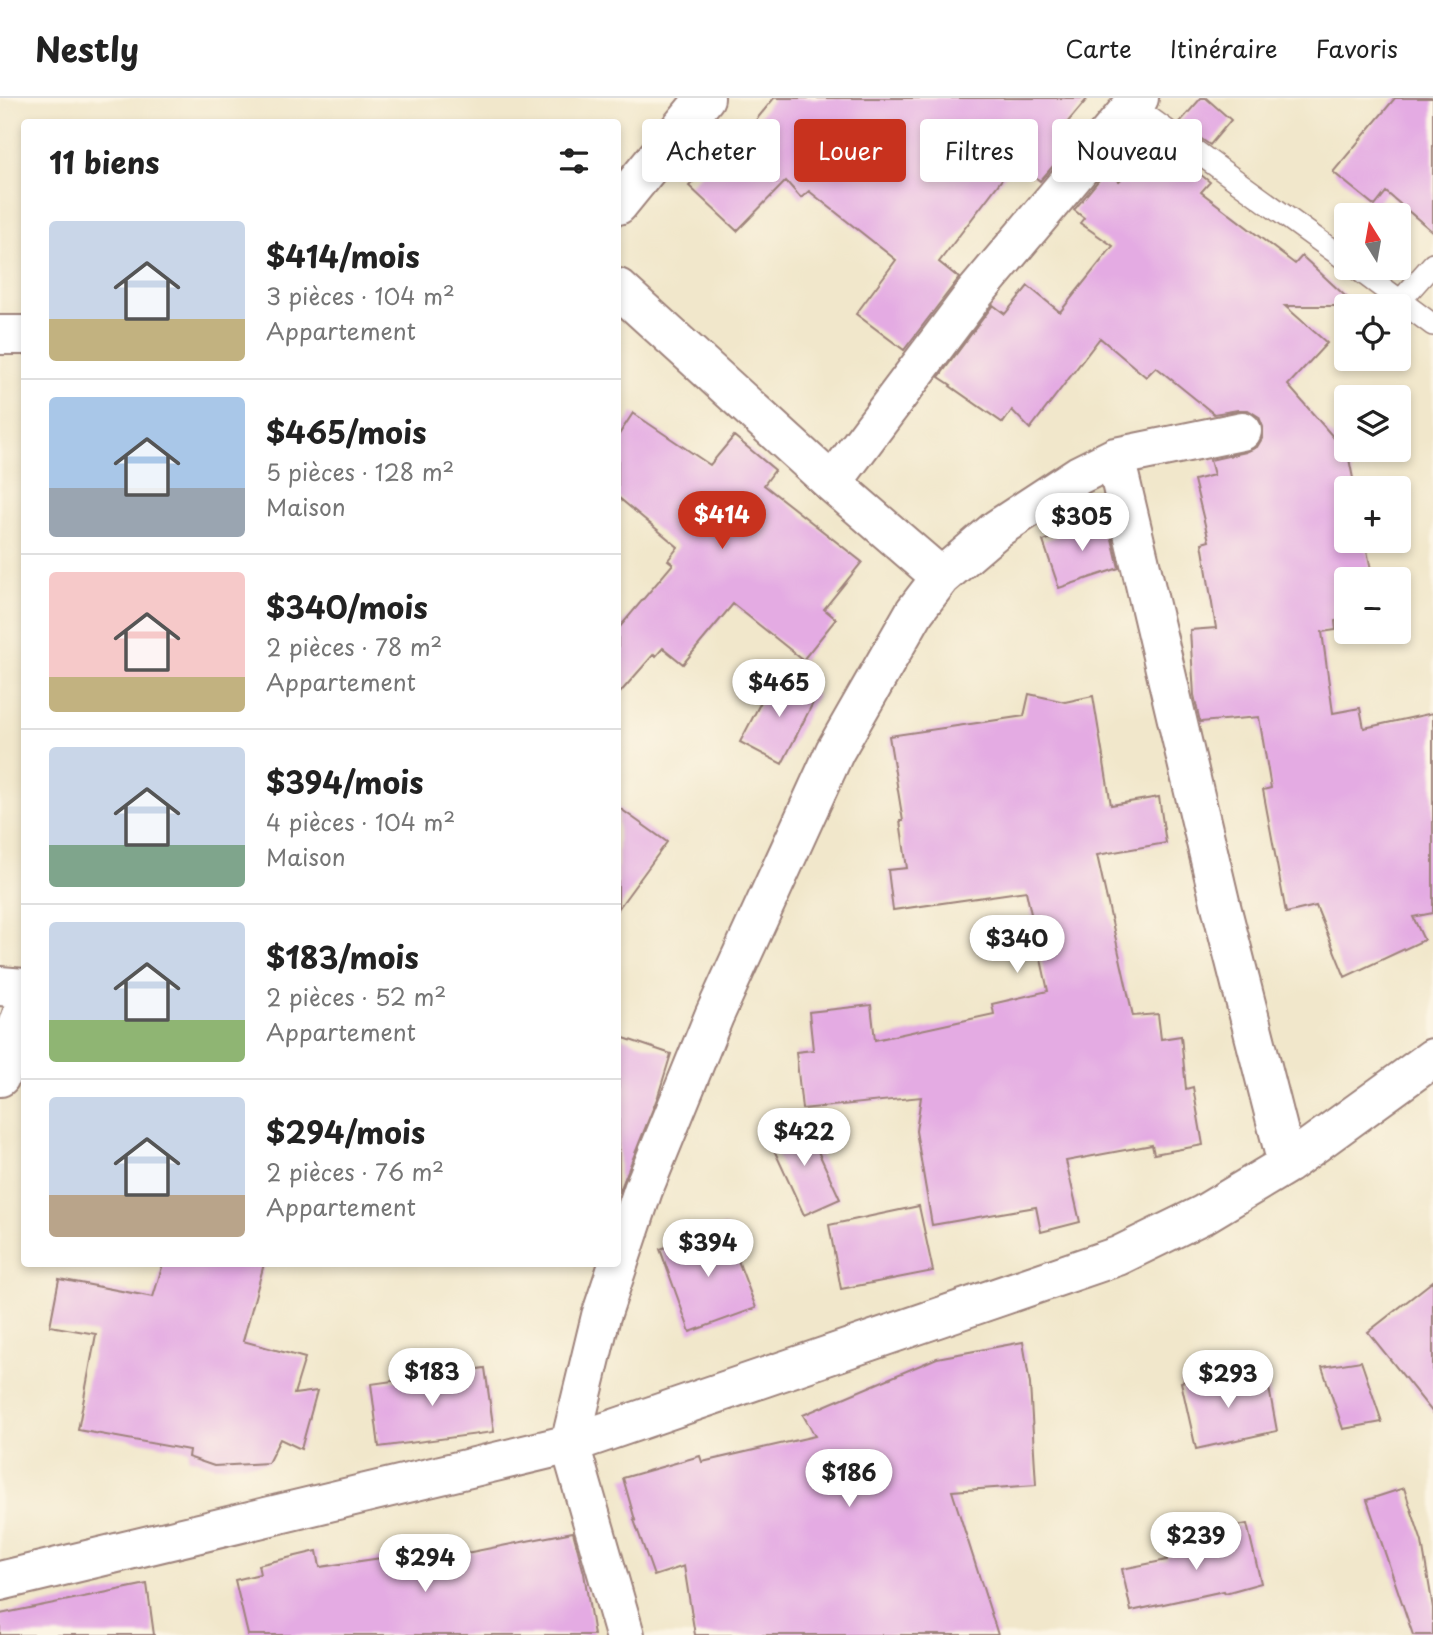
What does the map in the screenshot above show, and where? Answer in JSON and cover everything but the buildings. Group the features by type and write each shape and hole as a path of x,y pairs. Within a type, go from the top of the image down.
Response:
{"street":[{"path":"621,201 705,98"},
{"path":"832,483 975,293 1135,102"},
{"path":"621,291 832,483 941,578"},
{"path":"0,335 21,335"},
{"path":"621,1255 642,1190 714,1016 835,751 915,611 941,578 997,529 1079,475 1115,457 1242,431"},
{"path":"1115,457 1221,906 1287,1164"},
{"path":"0,986 21,988"},
{"path":"0,1077 21,1018"},
{"path":"0,1581 569,1444 1118,1256 1204,1214 1287,1164 1433,1058"},
{"path":"617,1267 601,1316 569,1444 625,1635"}],"lane":[{"path":"1135,102 1334,251"},
{"path":"1406,294 1433,264"},
{"path":"1373,280 1393,294"},
{"path":"1411,308 1433,324"}]}
